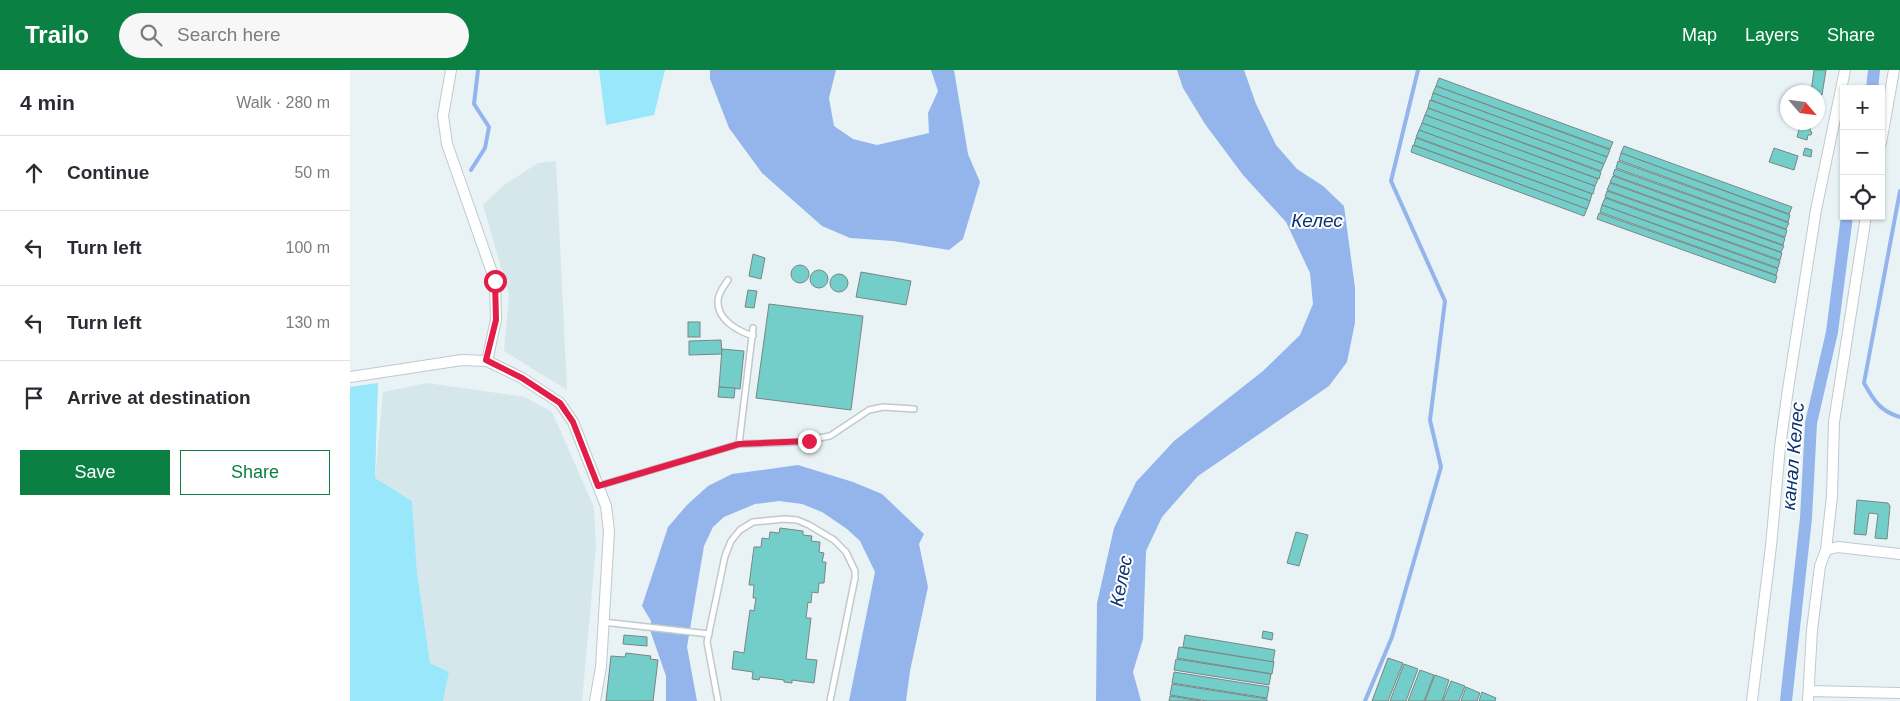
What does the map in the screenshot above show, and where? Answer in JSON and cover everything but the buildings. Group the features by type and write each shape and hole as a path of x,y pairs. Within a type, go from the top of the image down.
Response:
{"street":[{"path":"451,70 443,116 447,144 495,281 496,320 486,360"},
{"path":"1752,701 1788,389 1816,210 1845,70"},
{"path":"1883,130 1894,70"},
{"path":"1865,220 1834,422 1832,496 1826,550 1820,566 1812,630 1808,696 1900,693"},
{"path":"350,377 462,360 486,360 522,378 560,403 573,422 606,506 609,531 601,667 596,701"},
{"path":"1826,550 1838,547 1900,554"}],"lane":[{"path":"728,280 721,291 718,302 721,313 737,330 752,336"},
{"path":"739,444 753,328"},
{"path":"598,486 739,444 814,440 830,436 869,410 883,407 914,409"},
{"path":"718,701 707,642 725,556 730,541 740,530 753,522 784,519 797,520 809,525 834,540 846,552 855,571 830,701"},
{"path":"603,622 709,634"}],"shaded area":[{"path":"599,70 665,70 654,115 606,125"},
{"path":"556,161 567,390 504,351 509,295 483,205 504,185 538,163"},
{"path":"378,383 375,478 412,501 417,572 430,663 449,672 443,701 350,701 350,387"},
{"path":"427,383 525,397 552,412 594,507 596,547 582,701 443,701 449,672 430,663 417,572 412,501 375,478 383,392"}],"water":[{"path":"710,70 836,70 829,98 834,126 853,139 877,145 929,133 928,113 938,91 931,70 954,70 968,154 980,182 963,239 949,250 893,241 850,238 822,226 762,173 729,128 710,79"},
{"name":"Келес","path":"1177,70 1244,70 1256,104 1276,145 1297,169 1323,186 1344,206 1355,288 1355,323 1347,362 1329,386 1198,476 1162,517 1146,551 1143,639 1133,672 1141,701 1096,701 1097,603 1114,528 1136,482 1174,441 1263,371 1300,335 1313,304 1310,273 1286,222 1243,175 1205,124 1183,88"},
{"path":"798,465 853,482 882,494 924,534 919,544 928,587 910,671 906,701 849,701 875,572 860,541 847,529 822,512 802,504 779,501 755,504 724,517 713,527 704,546 687,647 697,701 666,701 666,676 651,633 651,621 642,606 668,527 687,505 708,486 732,474"}],"waterway":[{"path":"471,170 485,148 489,127 474,104 478,70"},
{"path":"1365,701 1392,637 1441,467 1430,420 1445,301 1391,181 1418,70"},
{"name":"канал Келес","path":"1872,85 1874,70"},
{"path":"1900,191 1864,383 1882,408 1900,417"},
{"name":"канал Келес","path":"1786,701 1806,518 1811,423 1832,332 1846,220"}],"route":[{"path":"495,281 496,320 486,360 522,378 560,403 573,422 598,486 739,444 809,441"}]}
